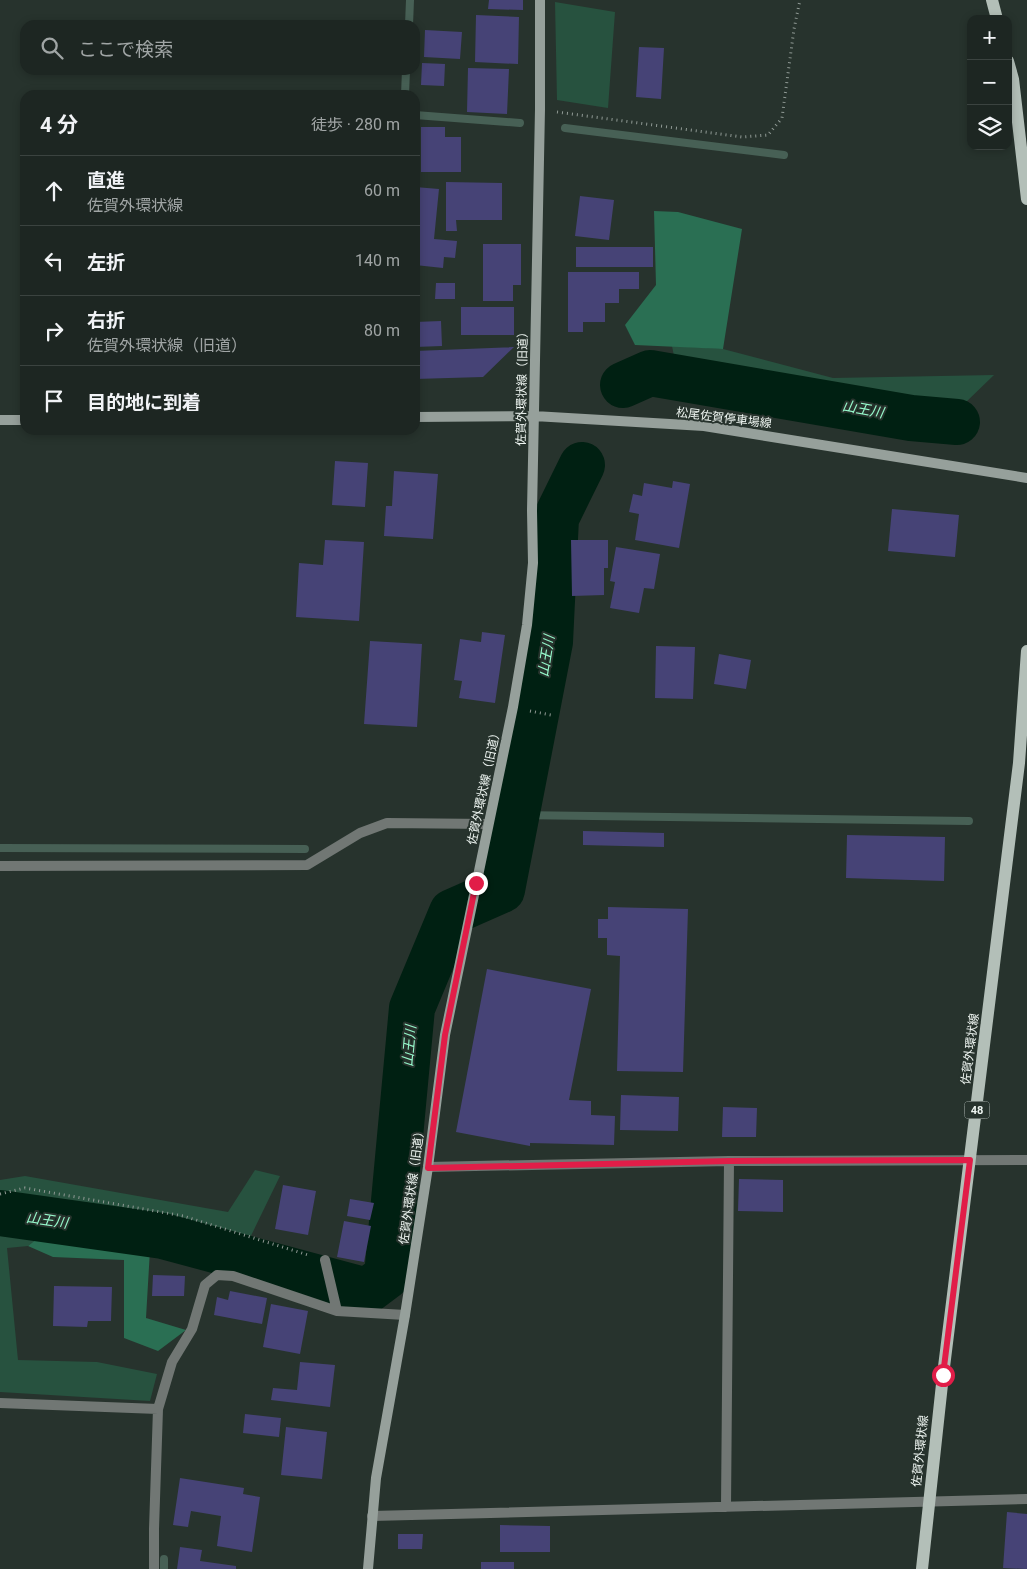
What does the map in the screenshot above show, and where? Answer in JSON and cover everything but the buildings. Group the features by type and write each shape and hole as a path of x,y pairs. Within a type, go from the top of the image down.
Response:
{"main road":[{"path":"992,0 996,15"},
{"path":"1012,75 1027,199"},
{"name":"佐賀外環状線","path":"922,1569 943,1375 1019,763 1027,650"}],"street":[{"name":"佐賀外環状線（旧道）","path":"368,1569 376,1478 405,1315 428,1168 445,1035 513,707 527,625 533,562 532,511 540,110 540,0"},
{"name":"松尾佐賀停車場線","path":"420,417 534,416 704,426 1027,478"},
{"path":"0,420 20,420"},
{"path":"0,866 307,865 360,832 387,823 488,824"},
{"path":"428,1168 730,1161 1027,1160"},
{"path":"726,1507 730,1161"},
{"path":"325,1260 337,1311"},
{"path":"154,1569 158,1410 172,1362 192,1329 205,1285 217,1275 233,1276 337,1311 405,1315"},
{"path":"0,1403 158,1410"},
{"path":"372,1516 1027,1499"}],"path":[{"path":"540,110 742,137 768,135 782,118 794,29 800,0"},
{"path":"0,1194 25,1188 183,1216 325,1260"}],"green space":[{"path":"555,2 615,12 608,108 557,100"},
{"path":"654,211 678,212 742,229 723,349 635,345 625,325 656,285"},
{"path":"672,346 723,349 833,378 994,375 964,404 853,397 676,366"},
{"path":"255,1170 280,1176 246,1246 67,1203 0,1204 0,1180 25,1176 228,1212"},
{"path":"0,1223 49,1229 28,1246 7,1248 18,1360 97,1362 157,1374 150,1401 0,1392"},
{"path":"49,1229 150,1250 146,1318 186,1330 158,1351 124,1338 124,1260 53,1257 28,1246"}],"waterway":[{"path":"409,20 410,0"},
{"path":"405,90 406,75"},
{"path":"420,115 520,123"},
{"path":"565,128 784,155"},
{"name":"山王川","path":"623,385 650,373 911,418 957,422"},
{"name":"山王川","path":"0,1213 163,1236 367,1291 387,1276 412,1008 452,912 502,890 550,642 556,518 582,465"},
{"path":"516,815 969,821"},
{"path":"0,848 305,849"},
{"path":"164,1559 164,1569"}],"route":[{"path":"476,883 445,1035 428,1168 730,1161 970,1160 943,1375"}]}
